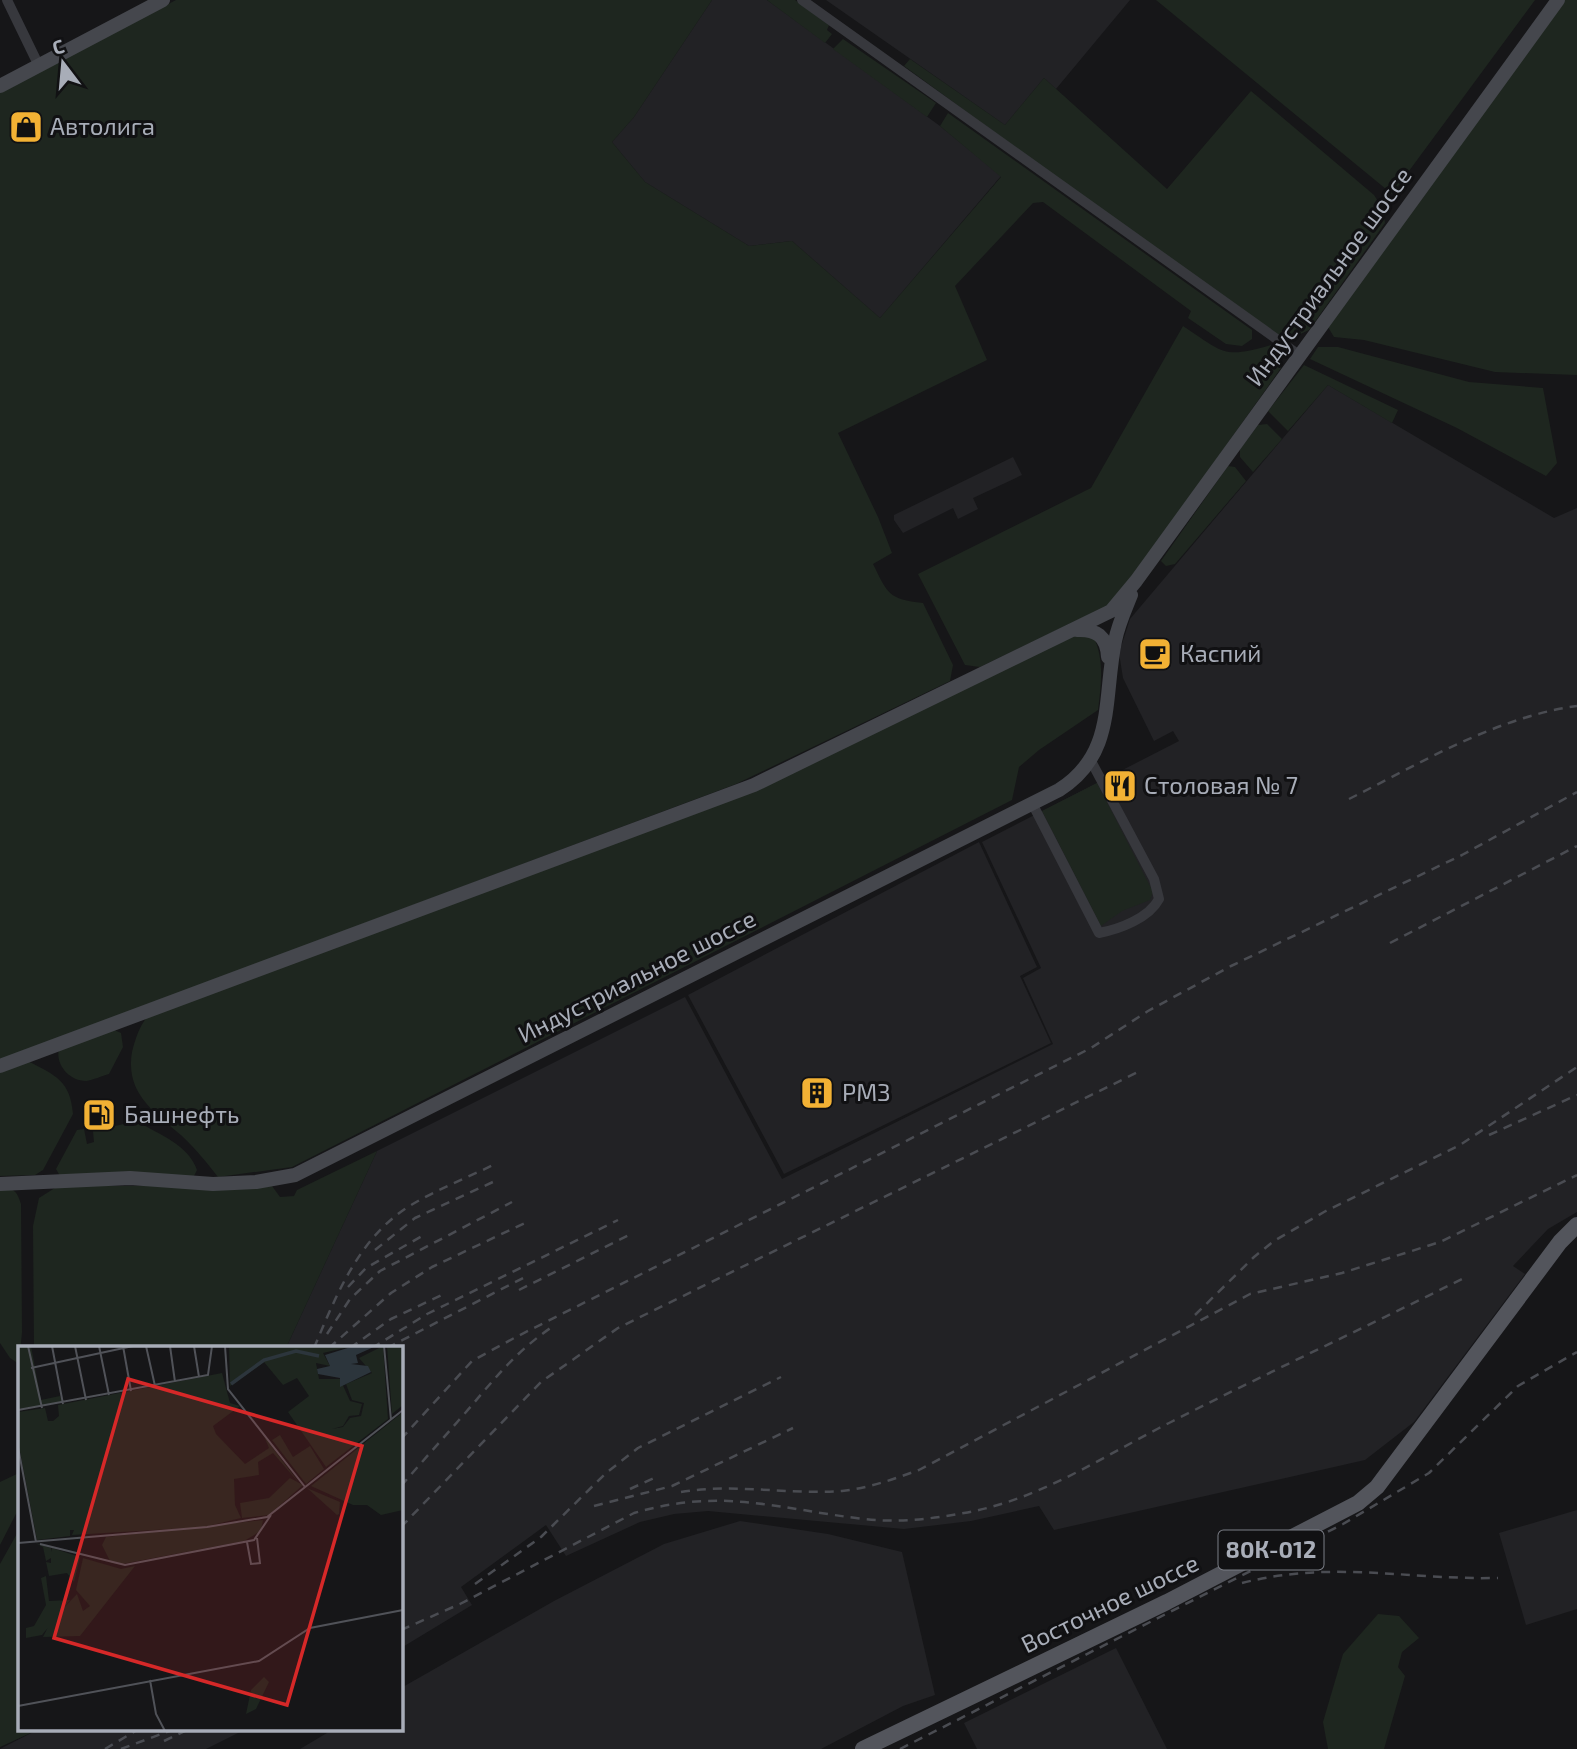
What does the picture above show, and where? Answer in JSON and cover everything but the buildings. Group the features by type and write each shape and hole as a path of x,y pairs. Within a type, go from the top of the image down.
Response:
{"main road":[{"path":"0,86 163,0"},
{"name":"Индустриальное шоссе","path":"0,1066 754,785 887,723 1111,611 1136,581 1558,0"},
{"name":"Индустриальное шоссе","path":"0,1184 130,1178 213,1184 256,1182 295,1175 1032,803 1074,780 1091,761 1103,730 1115,637 1136,581"},
{"path":"1069,630 1092,629 1099,633 1108,652 1109,679"},
{"name":"Восточное шоссе","path":"863,1749 1167,1602 1358,1503 1377,1487 1560,1242 1577,1225"}],"street":[{"path":"8,0 39,66"},
{"path":"802,0 1298,355"},
{"path":"1032,803 1099,933 1153,911 1159,899 1154,879 1091,761"}],"shaded area":[{"path":"176,0 712,0 634,117 612,142 645,182 749,246 792,241 880,318 1001,177 940,126 948,113 1252,330 1252,339 1242,346 1226,344 1188,318 1191,311 1043,202 1033,203 955,286 987,360 838,433 892,553 873,564 890,593 923,603 953,665 950,681 736,784 0,1060 0,93"},
{"path":"712,0 767,0 940,126 1001,176 880,318 792,241 749,246 645,182 612,142 634,117"},
{"path":"767,0 795,0 829,25 827,30 832,34 825,43"},
{"path":"826,0 1130,0 1056,89 1044,78 1005,125"},
{"path":"1156,0 1535,0 1392,194"},
{"path":"1565,0 1577,0 1577,375 1495,372 1364,340 1334,337 1328,327 1345,301"},
{"path":"843,39 936,103 927,117 833,49"},
{"path":"910,59 1005,125 1044,78 1167,189 1251,91 1374,195 1383,209 1385,223 1309,330 1296,336 1281,337 1149,245 904,66"},
{"path":"1183,326 1224,351 1243,352 1271,345 1278,348 1282,357 1281,368 1122,592 1109,605 980,667 965,665 918,574 1091,488"},
{"path":"1318,347 1338,347 1469,382 1543,388 1557,463 1546,476 1457,428 1310,359"},
{"path":"1304,365 1398,410 1392,423 1328,385 1288,431 1268,411"},
{"path":"1328,385 1554,518 1577,508 1577,1212 1548,1229 1513,1266 1525,1274 1414,1422 1365,1460 1054,1530 1039,1506 971,1521 904,1529 708,1511 674,1514 640,1522 566,1556 546,1525 461,1587 472,1605 402,1647 402,1346 287,1346 377,1151 685,997 782,1179 1053,1044 1023,978 1041,968 982,842 1179,741 1173,731 1154,741 1123,678 1119,653 1130,619"},
{"path":"1267,424 1282,439 1253,472 1240,457 1240,449 1258,425"},
{"path":"1013,457 1022,475 973,498 978,509 958,519 953,508 903,533 894,520 894,515"},
{"path":"1228,466 1235,467 1246,481 1175,564 1166,566 1161,561"},
{"path":"1072,634 1093,636 1097,645 1101,673 1098,710 1019,767 1012,800 292,1167 218,1177 187,1141 152,1110 137,1090 131,1066 132,1052 147,1017 750,791"},
{"path":"1097,783 1153,892 1150,900 1122,911 1101,926 1042,811"},
{"name":"РМЗ","path":"979,842 1037,967 1020,976 1051,1043 784,1174 688,995"},
{"path":"112,1029 121,1033 123,1047 109,1074 86,1081 74,1078 65,1071 59,1060 59,1049"},
{"path":"28,1061 60,1080 69,1093 73,1114 43,1170 35,1175 0,1176 0,1072"},
{"path":"137,1121 187,1153 197,1170 194,1176 60,1176 56,1169 77,1130 84,1129 87,1144 94,1142 93,1131"},
{"path":"377,1151 287,1346 34,1346 33,1226 39,1198 58,1186 272,1186 280,1197 294,1196 297,1190"},
{"path":"0,1188 14,1191 21,1204 22,1332 21,1346 18,1346 18,1363 10,1358 0,1343"},
{"path":"18,1473 18,1510 0,1545 0,1482"},
{"path":"1577,1510 1577,1609 1526,1625 1499,1533"},
{"path":"740,1521 828,1534 902,1552 935,1695 903,1706 821,1749 300,1749 329,1732 402,1732 402,1687 554,1601 664,1544"},
{"path":"18,1532 18,1732 33,1732 0,1747 0,1564"},
{"path":"1378,1614 1399,1616 1419,1638 1402,1652 1398,1667 1405,1676 1384,1749 1328,1749 1323,1722 1343,1654"},
{"path":"1116,1648 1167,1749 977,1749 964,1723"},
{"path":"33,1732 240,1732 206,1749 0,1749"}],"railway":[{"path":"1349,799 1488,731 1517,720 1577,706"},
{"path":"402,1438 472,1361 1091,1048 1148,1011 1231,966 1462,855 1577,792"},
{"path":"1390,943 1577,846"},
{"path":"1195,1315 1274,1241 1324,1212 1460,1145 1577,1067"},
{"path":"402,1526 541,1382 618,1328 1140,1071"},
{"path":"1489,1135 1577,1095"},
{"path":"315,1346 340,1289 375,1235 418,1201 495,1164"},
{"path":"681,1492 721,1489 842,1491 872,1485 919,1470 1250,1294 1342,1273 1440,1242 1577,1175"},
{"path":"375,1250 415,1218 495,1181"},
{"path":"327,1334 350,1299 380,1271 512,1202"},
{"path":"375,1346 427,1314 618,1220"},
{"path":"331,1346 391,1293 432,1267 527,1222"},
{"path":"519,1290 631,1234"},
{"path":"348,1287 366,1268 422,1236"},
{"path":"391,1346 527,1276"},
{"path":"402,1630 460,1604 634,1513 666,1505 750,1502 876,1520 927,1519 992,1507 1070,1475 1208,1403 1466,1277"},
{"path":"353,1346 391,1319 446,1293"},
{"path":"402,1485 502,1371 552,1327"},
{"path":"900,1749 1343,1524 1429,1473 1518,1386 1577,1352"},
{"path":"475,1584 541,1537 606,1473 638,1448 781,1377"},
{"path":"594,1506 672,1486 793,1428"},
{"path":"630,1489 654,1478"},
{"path":"1242,1583 1275,1576 1339,1572 1498,1578"},
{"path":"105,1749 134,1732"},
{"path":"121,1749 167,1732"},
{"path":"164,1741 183,1732"}],"place":[{"name":"Автолига","path":"26,127"},
{"name":"Каспий","path":"1155,654"},
{"name":"Столовая № 7","path":"1120,786"},
{"name":"РМЗ","path":"817,1093"},
{"name":"Башнефть","path":"99,1115"}]}
